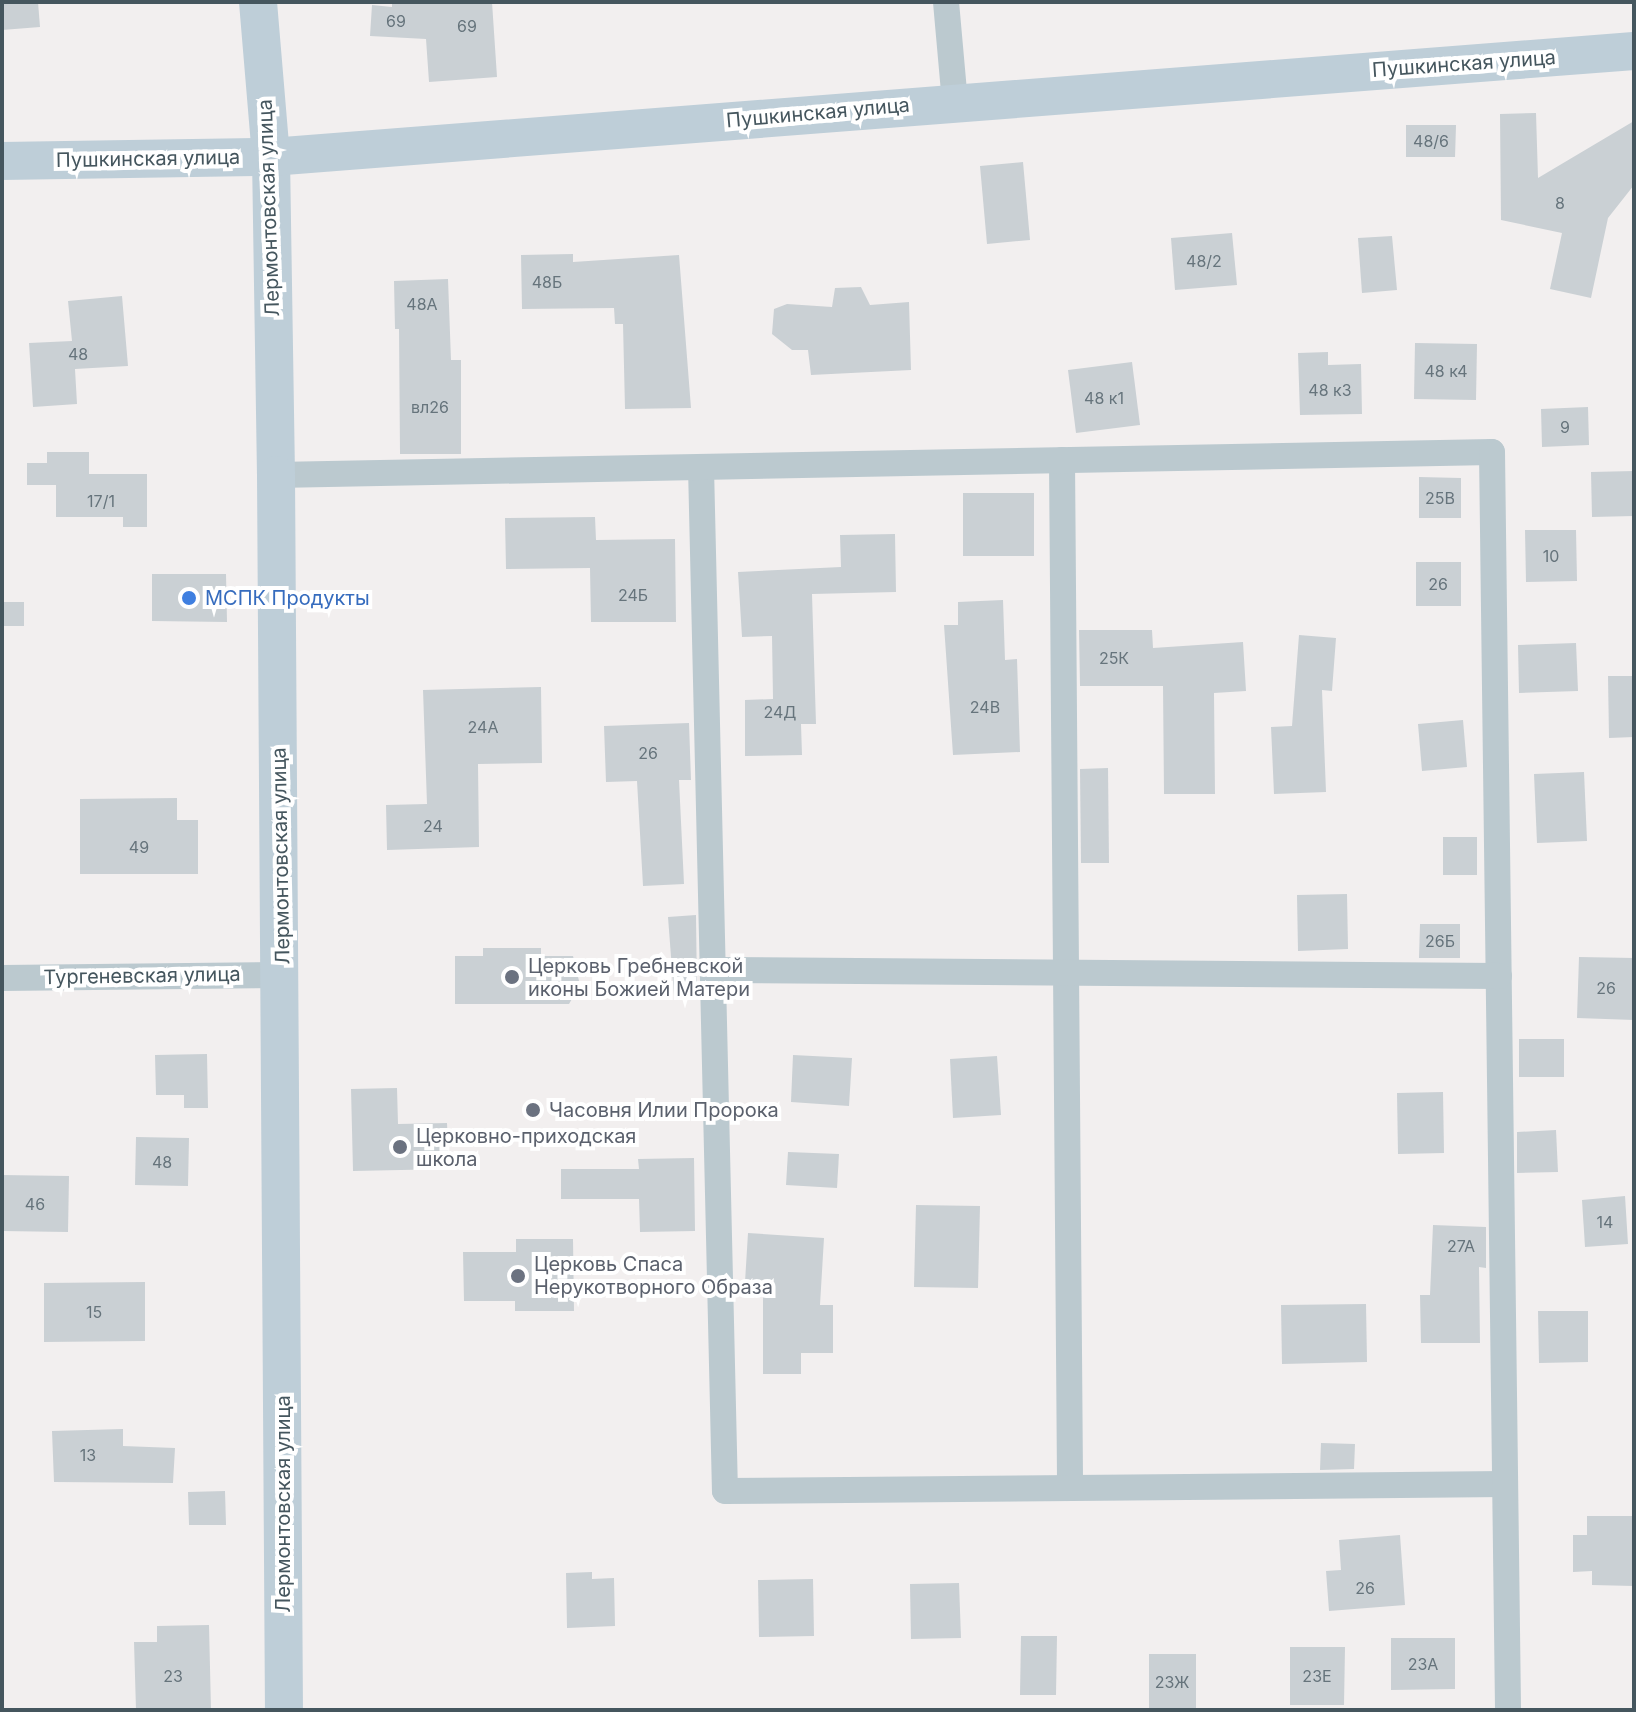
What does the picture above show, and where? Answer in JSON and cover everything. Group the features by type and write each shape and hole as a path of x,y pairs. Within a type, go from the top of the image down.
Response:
{"street":[{"name":"Лермонтовская улица","path":"258,2 271,157 276,475 282,975 284,1710"},
{"path":"946,2 955,102"},
{"name":"Пушкинская улица","path":"2,161 271,157 1634,51"},
{"path":"276,475 1492,452 1508,1710"},
{"path":"1062,460 1070,1486"},
{"path":"701,467 716,970 725,1491 1505,1484"},
{"path":"716,970 1499,976"},
{"name":"Тургеневская улица","path":"2,978 282,975"}],"building":[{"path":"2,2 38,2 40,27 2,30"},
{"path":"392,2 492,2 497,77 429,82 426,39 370,36 372,5 392,7"},
{"path":"1536,113 1538,178 1634,121 1634,185 1608,218 1591,298 1550,289 1562,233 1501,220 1500,114"},
{"path":"1406,125 1456,125 1455,157 1406,157"},
{"path":"1023,162 1030,240 987,244 980,166"},
{"path":"1232,233 1237,285 1175,290 1171,238"},
{"path":"1392,236 1397,290 1362,293 1358,238"},
{"path":"573,254 573,262 679,255 691,408 625,409 623,324 615,324 614,308 522,309 521,255"},
{"path":"448,279 451,360 461,360 461,454 400,454 399,329 395,329 394,281"},
{"path":"861,287 870,305 909,302 911,370 811,375 808,350 792,350 772,334 774,309 787,304 832,307 835,288"},
{"path":"122,296 128,366 75,369 77,404 33,407 29,343 72,341 68,301"},
{"path":"1415,343 1477,344 1476,400 1414,399"},
{"path":"1328,352 1328,365 1361,364 1362,414 1300,415 1298,353"},
{"path":"1132,362 1140,425 1076,433 1068,370"},
{"path":"1588,407 1589,445 1542,447 1541,409"},
{"path":"47,452 89,452 89,474 147,474 147,527 123,527 123,517 56,517 56,485 27,485 27,463 47,463"},
{"path":"1634,471 1634,516 1592,517 1591,472"},
{"path":"1419,477 1461,478 1461,518 1419,518"},
{"path":"963,493 1034,493 1034,556 963,556"},
{"path":"595,517 596,540 675,539 676,622 591,622 590,568 506,569 505,518"},
{"path":"1525,530 1576,530 1577,581 1526,582"},
{"path":"895,534 896,592 812,594 816,724 801,724 802,755 745,756 745,700 773,699 772,636 742,637 738,572 841,567 840,535"},
{"path":"1416,562 1461,562 1461,606 1416,606"},
{"name":"МСПК Продукты","path":"152,574 226,574 227,622 152,621"},
{"path":"1003,600 1005,660 1017,659 1020,752 953,755 944,625 958,625 958,602"},
{"path":"2,602 24,602 24,626 2,626"},
{"path":"1079,630 1152,630 1153,648 1243,642 1246,691 1214,693 1215,794 1164,794 1163,686 1080,686"},
{"path":"1299,635 1336,638 1332,691 1322,690 1326,792 1274,794 1271,727 1292,726"},
{"path":"1576,643 1578,691 1519,693 1518,645"},
{"path":"1608,676 1634,676 1634,737 1609,738"},
{"path":"541,687 542,763 478,764 479,847 387,850 386,805 427,804 423,690"},
{"path":"1463,720 1467,767 1422,771 1418,724"},
{"path":"689,723 691,780 679,780 684,884 643,886 637,781 606,782 604,726"},
{"path":"1108,768 1109,863 1081,863 1080,769"},
{"path":"1584,772 1587,841 1537,843 1534,774"},
{"path":"177,798 177,820 198,820 198,874 80,874 80,799"},
{"path":"1443,837 1477,837 1477,875 1443,875"},
{"path":"1347,894 1348,949 1298,951 1297,895"},
{"path":"696,915 697,994 674,996 668,917"},
{"path":"1420,924 1460,924 1460,958 1419,958"},
{"name":"Церковь Гребневской иконы Божией Матери","path":"483,948 541,948 541,956 573,956 580,985 569,1004 455,1004 455,956 483,956"},
{"path":"1579,957 1634,958 1634,1020 1577,1018"},
{"path":"1519,1039 1564,1039 1564,1077 1519,1077"},
{"path":"207,1054 208,1108 184,1108 184,1095 156,1095 155,1055"},
{"path":"793,1055 852,1058 849,1106 791,1102"},
{"path":"997,1056 1001,1115 953,1118 950,1059"},
{"name":"Церковно-приходская школа","path":"397,1088 398,1124 447,1123 449,1169 353,1171 351,1089"},
{"path":"1443,1092 1444,1153 1398,1154 1397,1093"},
{"path":"1556,1130 1558,1172 1517,1173 1517,1132"},
{"path":"136,1137 189,1138 188,1186 135,1185"},
{"path":"788,1152 839,1154 837,1188 786,1185"},
{"path":"694,1158 695,1231 640,1232 639,1199 561,1199 561,1169 639,1169 638,1159"},
{"path":"2,1175 69,1176 68,1232 2,1231"},
{"path":"1625,1196 1628,1244 1585,1247 1582,1200"},
{"path":"916,1205 980,1206 978,1288 914,1287"},
{"path":"1433,1225 1486,1227 1486,1268 1479,1267 1480,1343 1421,1343 1420,1295 1430,1295"},
{"path":"748,1233 824,1238 820,1305 833,1305 833,1353 801,1353 801,1374 763,1374 763,1283 745,1282"},
{"name":"Церковь Спаса Нерукотворного Образа","path":"516,1239 573,1239 574,1311 515,1311 515,1301 464,1301 463,1252 516,1252"},
{"path":"145,1282 145,1341 44,1342 44,1283"},
{"path":"1366,1304 1367,1362 1282,1364 1281,1305"},
{"path":"1538,1311 1588,1311 1588,1362 1539,1363"},
{"path":"123,1429 123,1446 175,1448 173,1483 54,1482 52,1431"},
{"path":"1321,1443 1355,1444 1354,1469 1320,1470"},
{"path":"225,1491 226,1525 189,1525 188,1492"},
{"path":"1587,1516 1634,1516 1634,1586 1592,1585 1592,1571 1573,1572 1573,1535 1587,1535"},
{"path":"1400,1535 1405,1605 1329,1611 1326,1571 1341,1570 1339,1540"},
{"path":"592,1572 592,1579 614,1578 615,1626 567,1628 566,1573"},
{"path":"813,1579 814,1636 759,1637 758,1580"},
{"path":"959,1583 961,1638 911,1639 910,1584"},
{"path":"209,1625 211,1710 136,1710 134,1642 157,1642 157,1626"},
{"path":"1021,1636 1057,1636 1056,1695 1020,1695"},
{"path":"1391,1638 1455,1638 1455,1689 1391,1690"},
{"path":"1290,1647 1345,1647 1344,1705 1290,1705"},
{"path":"1149,1654 1196,1654 1196,1710 1149,1710"}],"place":[{"name":"МСПК Продукты","path":"189,598"},
{"name":"Церковь Гребневской иконы Божией Матери","path":"512,977"},
{"name":"Часовня Илии Пророка","path":"533,1110"},
{"name":"Церковно-приходская школа","path":"400,1147"},
{"name":"Церковь Спаса Нерукотворного Образа","path":"518,1276"}]}
